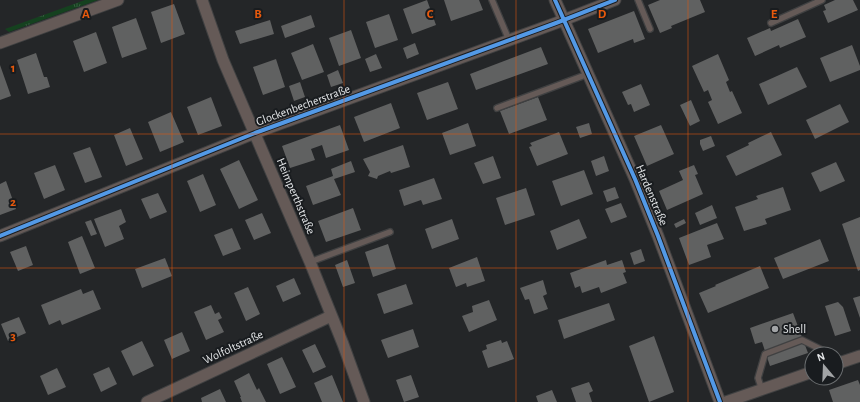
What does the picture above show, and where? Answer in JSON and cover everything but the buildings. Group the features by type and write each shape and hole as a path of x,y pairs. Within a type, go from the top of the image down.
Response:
{"street":[{"path":"0,43 118,0"},
{"name":"Heimperthstraße","path":"202,0 223,60 310,262 343,344 364,402"},
{"name":"Hardenstraße","path":"555,0 635,179 720,402"},
{"name":"Glockenbecherstraße","path":"0,236 255,134 615,0"},
{"name":"Wolfoltstraße","path":"146,402 331,316"},
{"path":"844,361 860,356"},
{"path":"726,402 804,375"}],"lane":[{"path":"492,0 509,40"},
{"path":"638,0 650,28"},
{"path":"771,23 822,0"},
{"path":"497,108 588,74"},
{"path":"310,262 390,232"},
{"path":"762,390 758,378 765,354 802,340 814,346"}],"green space":[{"path":"85,0 98,0 9,32 5,29"}],"cycle path":[{"path":"555,0 635,179 720,402"},
{"path":"0,236 255,133 615,0"}],"place":[{"name":"Shell","path":"775,329"}]}
